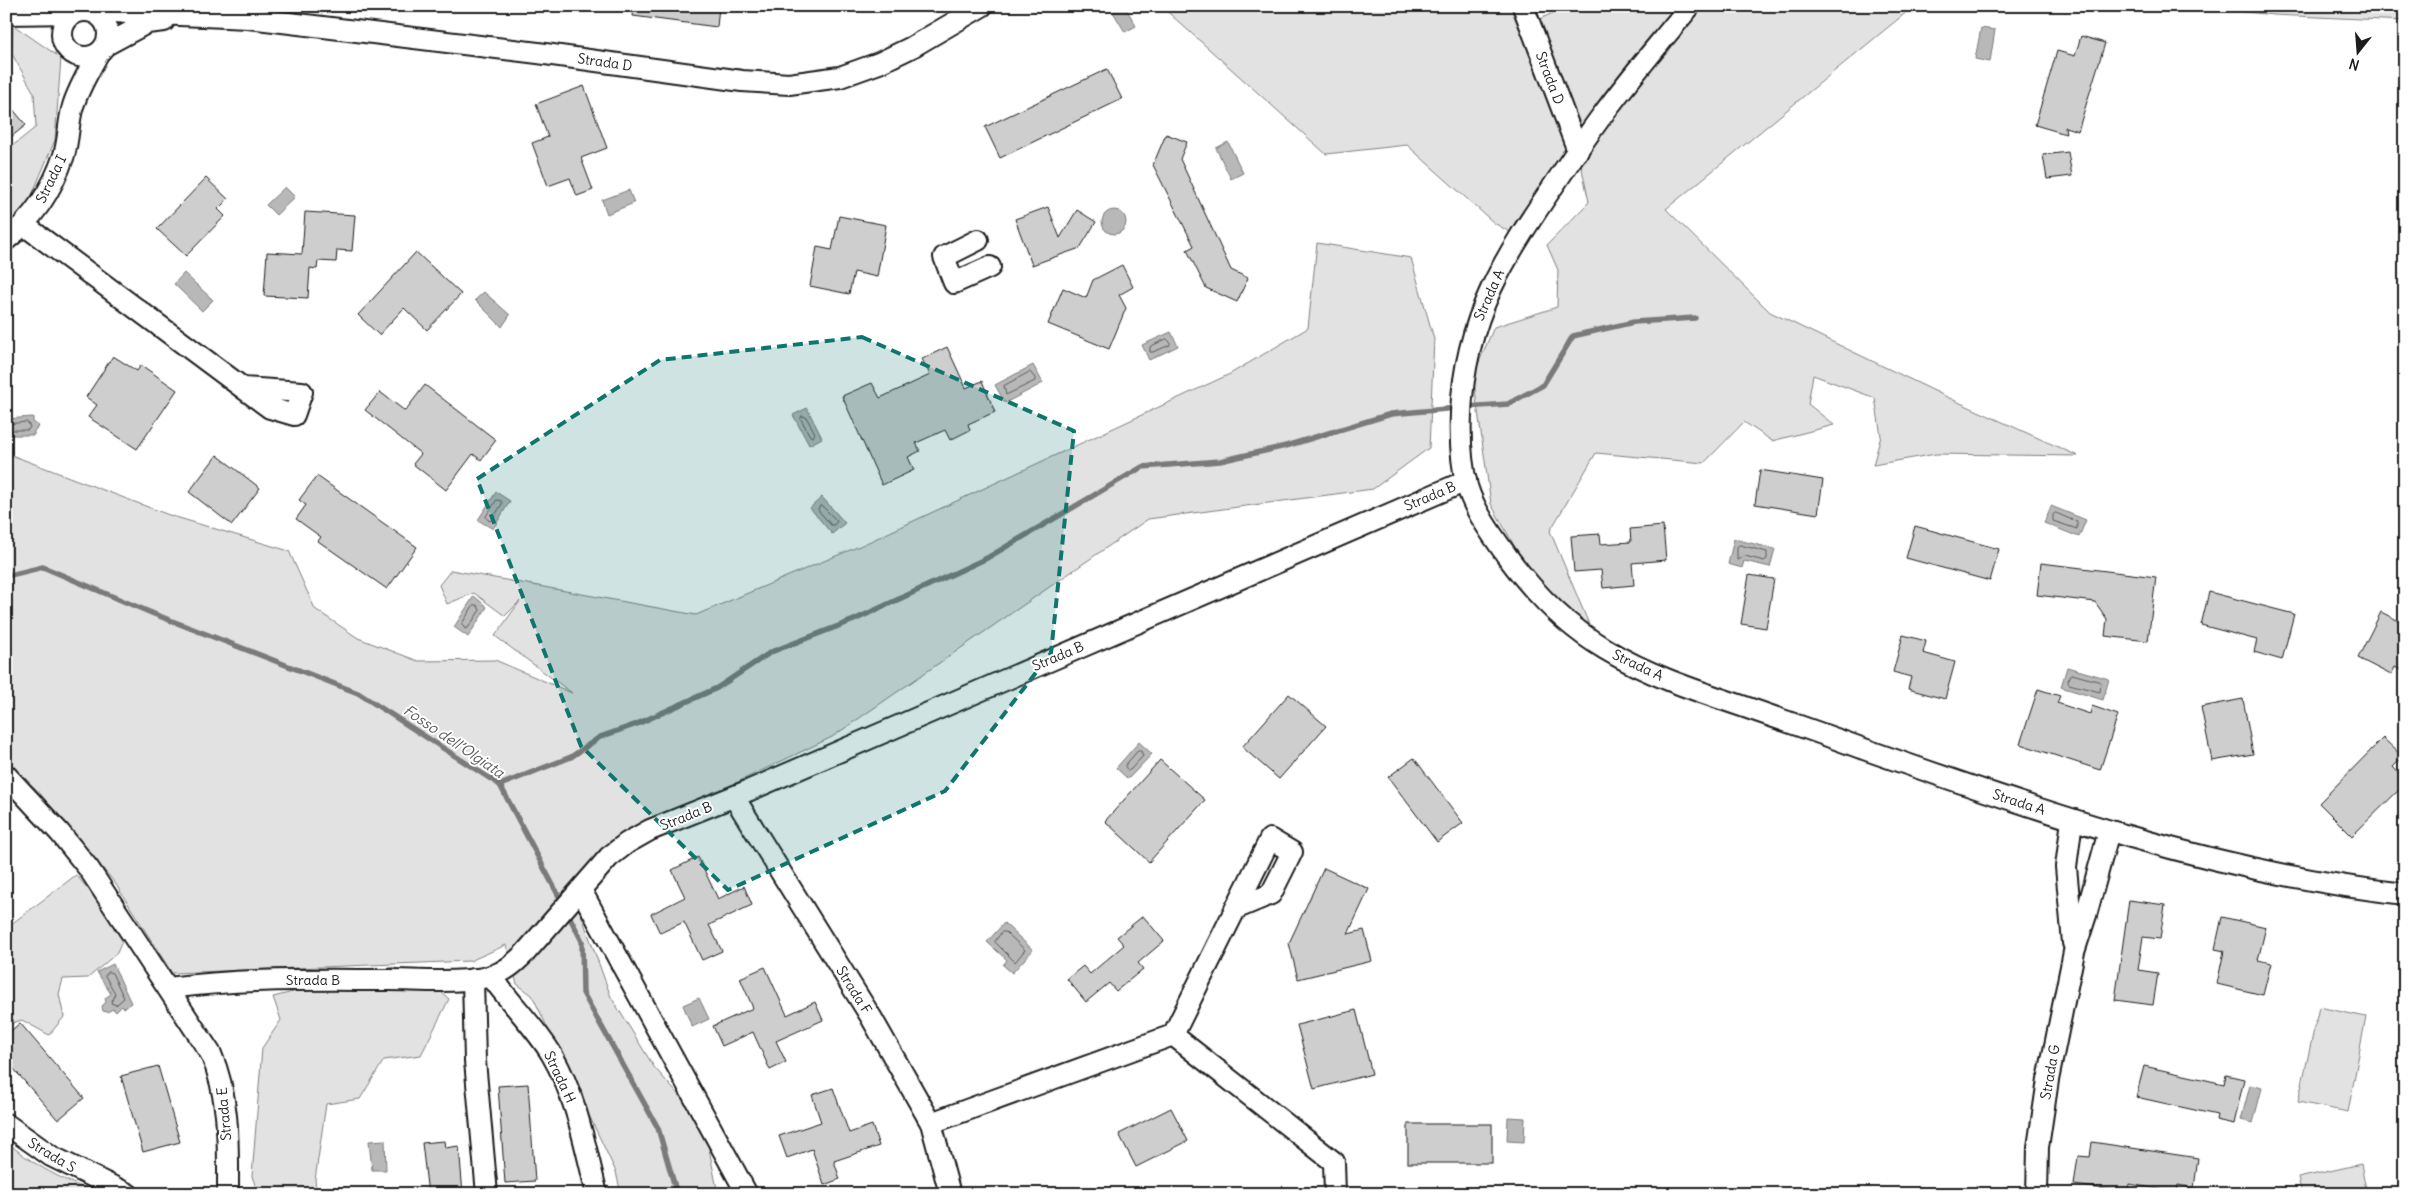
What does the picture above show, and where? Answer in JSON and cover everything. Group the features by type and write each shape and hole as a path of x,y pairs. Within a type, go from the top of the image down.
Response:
{"street":[{"name":"Strada D","path":"6,15 82,12 248,18 538,53 742,81 789,84 840,77 879,63 912,47 982,6"},
{"name":"Strada D","path":"1523,6 1578,151"},
{"name":"Strada A","path":"1690,6 1604,112 1525,228 1493,282 1471,340 1461,408 1466,481 1474,501 1492,534 1520,574 1540,598 1561,618 1607,651 1637,666 1700,692 2109,831 2283,876 2405,894"},
{"path":"82,12 101,16 108,27 102,50 91,57 76,56 63,42 64,23 82,12"},
{"name":"Strada D","path":"6,15 36,24 63,42"},
{"name":"Strada D","path":"102,50 147,23 211,16"},
{"name":"Strada I","path":"63,42 72,79 73,107"},
{"name":"Strada I","path":"6,240 24,225 45,198 64,154 73,107 84,79 102,50"},
{"path":"24,225 243,388"},
{"path":"978,240 944,257 954,283 990,267"},
{"name":"Strada B","path":"169,988 235,980 482,978 518,960 609,857 627,843 650,830 734,797 1466,481"},
{"path":"6,775 60,833 89,869 169,988"},
{"name":"Strada F","path":"734,797 871,1016 931,1123 950,1194"},
{"name":"Strada G","path":"2072,820 2066,874 2074,952"},
{"name":"Strada G","path":"2037,1194 2038,1147 2048,1080 2074,952 2109,831"},
{"path":"570,902 747,1194"},
{"path":"931,1123 1173,1035 1235,910"},
{"path":"482,978 475,1061 487,1194"},
{"name":"Strada H","path":"482,978 513,1007 546,1047 560,1071 574,1105 597,1194"},
{"name":"Strada E","path":"169,988 211,1054 221,1080 226,1108 228,1194"},
{"path":"1173,1035 1334,1162 1335,1194"},
{"name":"Strada S","path":"6,1124 51,1156 128,1194"}],"highlighted area":[{"path":"862,337 1074,431 1051,653 945,791 728,890 581,746 477,479 660,360"}],"shaded area":[{"path":"1161,6 1510,6 1572,159 1515,235 1494,223 1407,145 1326,154"},
{"path":"1568,6 1914,6 1666,209 1770,312 1947,397 2078,456 1936,454 1873,465 1881,436 1875,398 1813,375 1808,404 1834,425 1772,441 1744,422 1704,463 1596,453 1550,531 1591,629 1530,574 1491,504 1473,376 1494,327 1557,307 1558,270 1547,245 1589,202 1578,151 1529,24"},
{"path":"2194,6 2405,6 2405,21 2273,15"},
{"path":"13,25 61,58 55,140 24,214 6,240 6,151 36,127 34,93 12,54"},
{"path":"1317,243 1411,258 1434,339 1429,448 1373,489 1148,519 832,737 616,840 573,885 583,920 611,997 654,1067 704,1124 718,1194 621,1194 616,1172 532,995 517,984 506,945 470,961 172,973 115,883 36,789 6,762 6,453 169,515 289,551 315,609 358,638 418,661 495,660 572,693 495,636 520,601 505,616 474,593 447,604 439,585 451,570 696,615 862,545 1230,374 1308,328"},
{"path":"76,875 126,932 117,953 88,978 63,979 59,994 64,1017 49,1035 22,1020 6,1025 6,928"},
{"path":"393,967 432,984 449,999 421,1055 384,1060 360,1099 326,1104 315,1180 317,1194 258,1194 252,1176 262,1048 281,1020 273,997"},
{"path":"2319,1007 2366,1017 2348,1112 2298,1102"},
{"path":"6,1141 49,1172 98,1194 6,1194"},
{"path":"2361,1164 2367,1194 2302,1194 2298,1178"}],"water":[{"path":"1125,6 1136,26 1125,32 1113,12"},
{"path":"1981,28 1995,30 1990,62 1975,59"},
{"path":"1228,142 1243,173 1231,179 1216,148"},
{"path":"285,187 295,197 276,215 266,205"},
{"path":"629,190 634,203 607,214 602,200"},
{"path":"1114,210 1122,214 1126,222 1122,230 1114,234 1106,230 1102,222 1106,214"},
{"path":"184,273 213,300 202,311 174,284"},
{"path":"484,292 510,315 502,327 475,300"},
{"path":"1171,332 1178,346 1149,360 1142,345"},
{"path":"1033,365 1043,383 1005,403 995,385"},
{"path":"807,408 822,438 809,445 793,415"},
{"path":"33,417 33,422 39,426 34,431 34,435 6,435 6,419"},
{"path":"496,492 510,501 493,529 478,520"},
{"path":"822,497 845,523 832,534 810,508"},
{"path":"2051,506 2086,520 2079,537 2044,523"},
{"path":"1734,539 1775,549 1770,567 1744,561 1742,568 1728,564"},
{"path":"474,596 487,607 468,637 454,627"},
{"path":"2067,667 2109,679 2103,700 2061,687"},
{"path":"1139,742 1152,754 1128,779 1116,768"},
{"path":"1004,923 1033,950 1012,973 1003,965 1007,960 987,942"},
{"path":"113,964 131,1003 124,1008 122,1006 116,1012 113,1009 107,1012 103,1011 102,1006 106,1002 105,998 111,994 97,972"},
{"path":"699,998 709,1019 692,1027 683,1005"},
{"path":"2250,1085 2262,1088 2253,1123 2241,1120"},
{"path":"1508,1117 1525,1118 1524,1142 1507,1141"},
{"path":"385,1140 386,1170 372,1170 369,1141"}],"building":[{"path":"634,6 719,6 717,27 633,16"},
{"path":"2081,36 2105,43 2078,131 2065,127 2066,134 2035,125 2057,51 2075,56"},
{"path":"1107,69 1122,99 1000,158 985,127"},
{"path":"584,86 607,148 581,158 593,190 577,196 570,178 548,186 532,143 548,137 536,104"},
{"path":"6,101 26,125 6,141"},
{"path":"1166,134 1187,142 1180,159 1231,270 1248,278 1237,302 1206,288 1187,250 1194,246 1153,165"},
{"path":"2068,152 2072,176 2047,179 2043,155"},
{"path":"206,178 228,199 218,209 225,216 186,256 157,229"},
{"path":"1048,207 1060,238 1077,210 1096,222 1080,248 1032,265 1015,219"},
{"path":"305,212 355,215 352,251 337,250 336,262 318,261 317,269 310,268 308,298 264,296 267,252 302,254"},
{"path":"839,216 886,225 877,277 854,272 849,294 810,286 817,247 832,250"},
{"path":"416,252 461,294 427,330 404,308 379,335 358,315"},
{"path":"1122,265 1133,287 1119,295 1126,308 1109,349 1048,324 1063,288 1086,298 1093,280"},
{"path":"947,347 966,388 982,381 995,412 968,424 970,430 950,440 945,430 916,443 920,451 908,457 914,470 882,485 842,396 872,383 880,398 930,375 922,359"},
{"path":"113,356 137,371 141,365 177,390 137,449 88,417 97,405 86,397"},
{"path":"425,385 496,440 481,460 473,454 446,490 413,464 421,454 365,410 380,392 405,411"},
{"path":"217,455 260,488 232,525 189,492"},
{"path":"1760,470 1823,480 1818,514 1755,504"},
{"path":"317,476 417,547 387,589 318,541 321,537 296,519 306,505 299,500"},
{"path":"1663,526 1666,560 1632,563 1634,585 1603,588 1601,570 1574,572 1571,536 1600,534 1601,544 1631,542 1630,529"},
{"path":"1915,526 1999,549 1990,581 1906,558"},
{"path":"2041,563 2156,577 2148,641 2105,636 2107,619 2095,602 2037,595"},
{"path":"1749,575 1774,579 1766,628 1741,624"},
{"path":"2209,592 2294,614 2282,660 2254,652 2257,640 2201,625"},
{"path":"2381,612 2405,624 2405,672 2395,667 2391,675 2358,658"},
{"path":"1903,635 1926,641 1923,653 1955,662 1945,699 1908,689 1911,677 1893,672"},
{"path":"2038,689 2060,696 2057,703 2090,714 2092,706 2118,715 2100,770 2020,744"},
{"path":"1289,694 1326,726 1279,779 1242,747"},
{"path":"2243,699 2253,754 2212,761 2201,707"},
{"path":"2383,738 2403,757 2393,767 2405,780 2405,784 2352,836 2319,803"},
{"path":"1414,758 1463,823 1437,842 1388,777"},
{"path":"1160,760 1205,800 1149,862 1105,821"},
{"path":"698,857 718,899 744,886 752,905 709,925 722,951 702,960 684,922 660,933 651,914 685,897 672,870"},
{"path":"1324,868 1369,889 1348,934 1364,930 1372,961 1298,979 1289,943"},
{"path":"2129,900 2165,905 2160,939 2143,937 2138,970 2158,973 2153,1005 2115,1000"},
{"path":"1143,916 1164,941 1138,963 1143,969 1116,991 1109,983 1086,1002 1067,979 1083,966 1090,974 1124,945 1117,937"},
{"path":"2222,917 2266,927 2258,960 2271,963 2263,995 2217,984 2224,951 2215,949"},
{"path":"765,967 787,1015 815,1002 823,1020 776,1041 786,1062 770,1070 753,1032 722,1046 713,1026 753,1008 740,978"},
{"path":"1356,1010 1372,1074 1314,1089 1297,1025"},
{"path":"20,1023 84,1098 58,1120 6,1060 6,1035"},
{"path":"158,1066 180,1142 143,1152 121,1076"},
{"path":"2144,1066 2224,1084 2226,1075 2244,1079 2234,1124 2216,1120 2217,1115 2136,1097"},
{"path":"528,1084 535,1181 505,1183 498,1086"},
{"path":"833,1088 849,1133 872,1125 879,1146 834,1161 840,1179 824,1185 812,1149 787,1158 779,1136 821,1122 812,1095"},
{"path":"1171,1108 1188,1141 1136,1167 1119,1134"},
{"path":"1408,1124 1492,1124 1492,1163 1408,1163"},
{"path":"444,1141 445,1148 459,1146 463,1194 428,1194 422,1143"},
{"path":"2092,1142 2198,1158 2194,1188 2178,1185 2177,1192 2129,1184 2128,1192 2074,1185 2078,1156 2090,1157"}],"waterway":[{"path":"1466,407 1508,404 1543,385 1573,336 1634,322 1695,318"},
{"path":"500,785 571,757 600,737 637,724 717,688 771,652 854,620 987,558 1142,467 1220,461 1286,446 1391,414 1457,408"},
{"name":"Fosso dell’Olgiata","path":"6,576 43,567 154,614 358,693 500,785 563,904"},
{"name":"Fosso dell’Olgiata","path":"567,912 582,941 583,993 658,1128 677,1194"}]}
